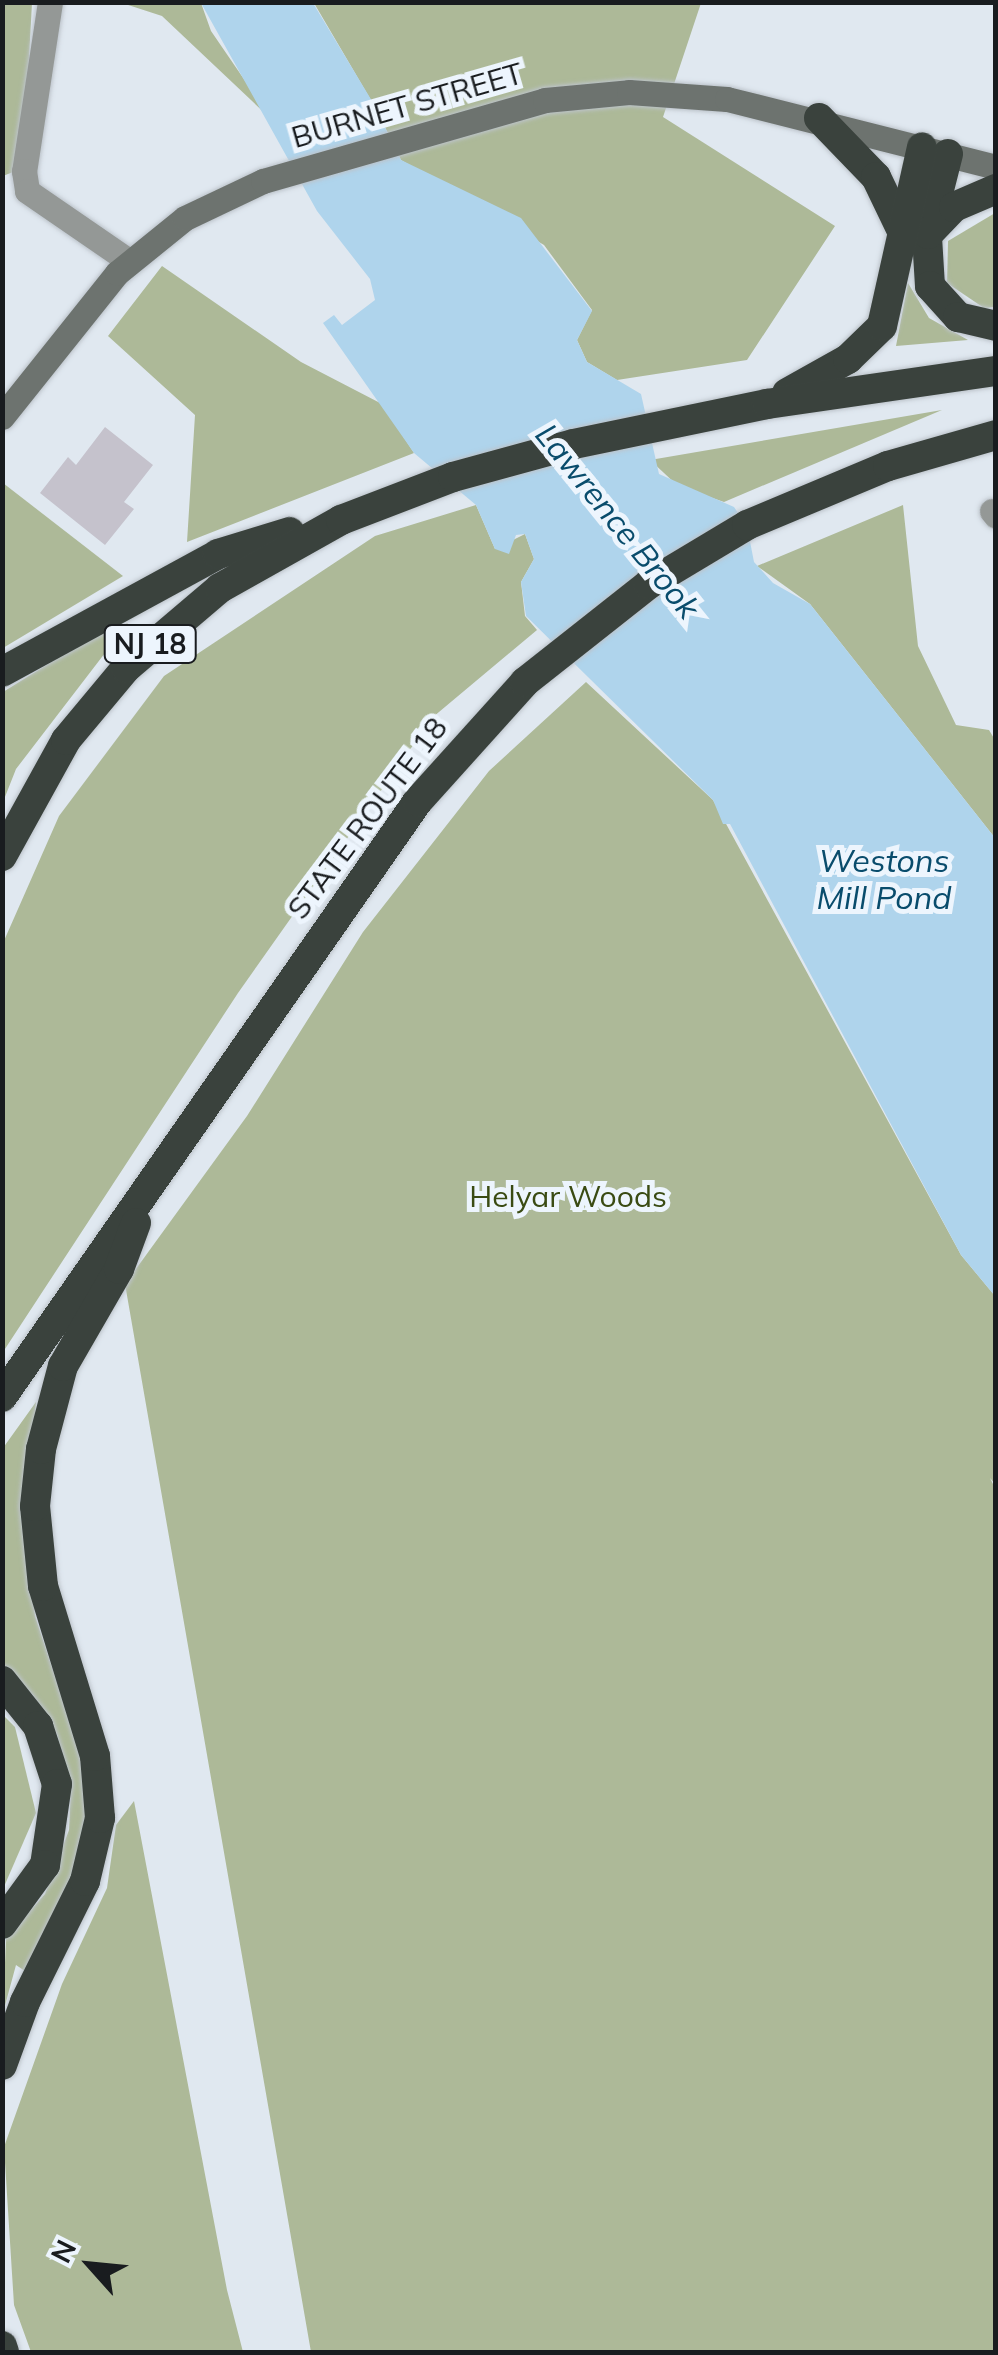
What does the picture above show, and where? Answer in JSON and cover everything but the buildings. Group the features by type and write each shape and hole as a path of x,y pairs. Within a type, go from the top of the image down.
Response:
{"highway":[{"path":"819,118 876,177 914,232 927,275 942,304 967,321 996,326"},
{"path":"768,404 848,359 876,335 914,232 935,150"},
{"path":"914,232 954,207 996,188"},
{"name":"NJ 18","path":"2,856 66,740 150,644 220,588 370,508 538,453 712,414 996,370"},
{"name":"STATE ROUTE 18","path":"2,1397 393,835 474,733 611,610 698,552 807,496 996,435"},
{"path":"2,672 218,554 370,508"},
{"path":"2,2065 25,2002 85,1881 100,1818 95,1756 43,1586 35,1506 41,1449 63,1366 120,1270 151,1182"},
{"path":"2,1682 38,1726 57,1784 45,1864 2,1924"}],"street":[{"path":"50,2 24,171 27,191 128,260"},
{"name":"BURNET STREET","path":"2,418 128,260 210,204 287,173 545,100 601,93 696,94 819,118 996,167"}],"green space":[{"path":"3,3 32,3 23,168 3,176"},
{"path":"122,3 201,3 211,31 272,120 162,16"},
{"path":"314,3 701,3 663,117 835,226 747,360 617,380 587,362 577,340 592,310 544,245 401,160 382,121 391,95 372,102"},
{"path":"995,213 995,307 984,308 947,283 948,241"},
{"path":"162,266 301,362 382,404 414,453 187,542 195,415 108,336"},
{"path":"908,283 929,318 968,340 896,346"},
{"path":"942,410 724,502 678,486 650,460"},
{"path":"3,483 123,576 2,648"},
{"path":"476,505 495,549 525,534 534,559 521,582 525,616 537,630 433,717 238,993 3,1352 3,943 59,816 164,676 375,536"},
{"path":"903,505 918,646 956,725 989,730 995,740 995,838 810,604 757,566"},
{"path":"128,623 16,769 3,802 3,692 95,635"},
{"name":"Helyar Woods","path":"586,682 713,800 961,1255 995,1296 995,1484 990,1478 996,1490 995,2352 311,2352 125,1284 247,1116 363,932 489,771"},
{"path":"36,1402 25,1523 35,1616 85,1767 88,1801 80,1860 25,1971 16,1965 3,2013 6,1938 45,1894 69,1830 71,1788 57,1734 33,1695 3,1664 3,1448"},
{"path":"3,1715 15,1727 36,1813 3,1889"},
{"path":"134,1801 227,2290 243,2352 31,2352 14,2305 4,2147 62,1984 107,1888 116,1825"}],"water":[{"path":"201,3 313,3 372,101 392,95 382,121 401,160 521,218 592,311 577,340 587,362 641,394 659,474 734,507 747,526 754,562 773,583 810,604 995,838 995,1296 961,1255 730,824 723,824 713,800 526,616 521,582 534,559 525,534 516,535 509,554 495,549 476,505 414,453 323,323 334,315 342,325 375,300 370,279 317,211"}],"water label":[{"name":"Lawrence Brook","path":"618,521"},
{"name":"Westons Mill Pond","path":"884,880"}]}
